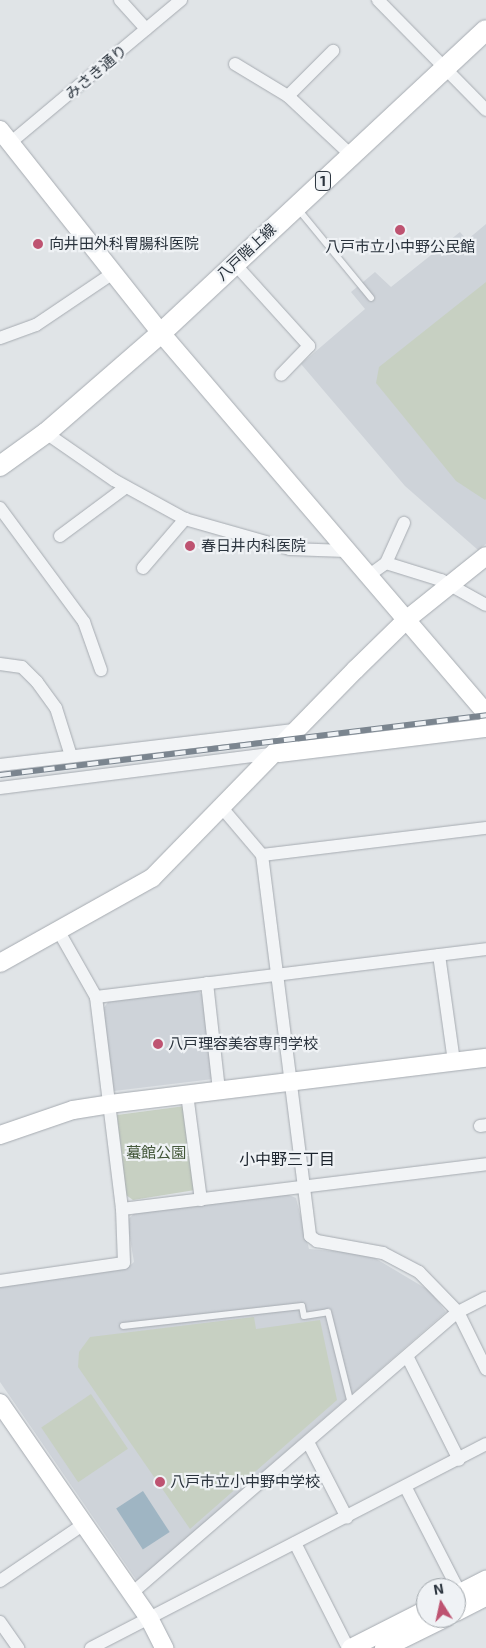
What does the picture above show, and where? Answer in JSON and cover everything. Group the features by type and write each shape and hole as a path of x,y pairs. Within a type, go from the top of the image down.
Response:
{"main road":[{"name":"八戸階上線","path":"0,466 46,433 161,333 486,30"}],"street":[{"path":"120,0 146,29"},
{"name":"みさき通り","path":"4,137 146,29 181,0"},
{"path":"378,0 443,70 486,110"},
{"path":"288,96 333,51"},
{"path":"235,64 288,96 351,155"},
{"path":"4,137 161,333 486,713"},
{"path":"234,263 309,346 281,375"},
{"path":"0,338 36,324 113,273"},
{"path":"46,433 126,487 186,519 290,549 346,551"},
{"path":"60,536 126,487"},
{"path":"0,508 84,622 101,670"},
{"path":"143,568 186,519"},
{"path":"368,576 386,563 404,523"},
{"path":"0,963 152,878 279,753 406,620 486,556"},
{"path":"386,563 447,586 486,605"},
{"path":"0,664 22,666 37,682 56,708 71,756"},
{"path":"0,788 486,728"},
{"path":"0,765 302,729"},
{"path":"223,809 262,855 310,1236 317,1242 384,1253 419,1272 458,1312 486,1369"},
{"path":"262,855 486,828"},
{"path":"0,1281 124,1263 122,1209 96,997 58,930"},
{"path":"96,997 486,949"},
{"path":"439,955 454,1062"},
{"path":"207,983 219,1090"},
{"path":"0,1134 73,1110 109,1104 486,1058"},
{"path":"188,1094 201,1200"},
{"path":"122,1209 486,1164"},
{"path":"132,1593 458,1312 486,1298"},
{"path":"407,1356 459,1460"},
{"path":"1,1406 149,1618 164,1648"},
{"path":"308,1442 347,1518"},
{"path":"91,1648 406,1488 486,1444"},
{"path":"406,1488 450,1578"},
{"path":"0,1581 84,1524"},
{"path":"295,1543 350,1648 416,1615"},
{"path":"466,1590 486,1580"},
{"path":"466,1607 486,1596"},
{"path":"0,1622 18,1648"},
{"path":"384,1648 425,1628"}],"lane":[{"path":"296,206 371,298"},
{"path":"123,1326 302,1306 304,1316 328,1312 351,1404"}],"shaded area":[{"path":"486,224 486,544 478,550 405,486 301,364 365,309 351,292 375,272 391,287 460,232 467,240"},
{"name":"八戸理容美容専門学校","path":"198,990 203,996 213,1079 114,1091 103,1009 108,1002"},
{"name":"八戸市立小中野中学校","path":"286,1194 296,1198 309,1249 368,1254 430,1291 446,1312 137,1581 0,1382 0,1287 126,1269 134,1262 127,1221 135,1212"}],"green space":[{"path":"486,282 485,500 456,481 376,383 379,367"},
{"name":"蟇館公園","path":"185,1106 195,1190 133,1200 126,1195 117,1115"},
{"path":"254,1317 256,1329 320,1320 337,1400 190,1529 78,1367 79,1352 90,1337"},
{"path":"91,1394 128,1449 78,1482 41,1428"}],"water":[{"path":"143,1491 170,1532 143,1550 116,1508"}],"railway":[{"path":"0,775 486,715"}],"place":[{"name":"八戸市立小中野公民館","path":"400,230"},
{"name":"向井田外科胃腸科医院","path":"38,244"},
{"name":"春日井内科医院","path":"190,546"},
{"name":"八戸理容美容専門学校","path":"158,1044"},
{"name":"八戸市立小中野中学校","path":"160,1482"}],"district":[{"name":"小中野三丁目","path":"287,1159"}]}
